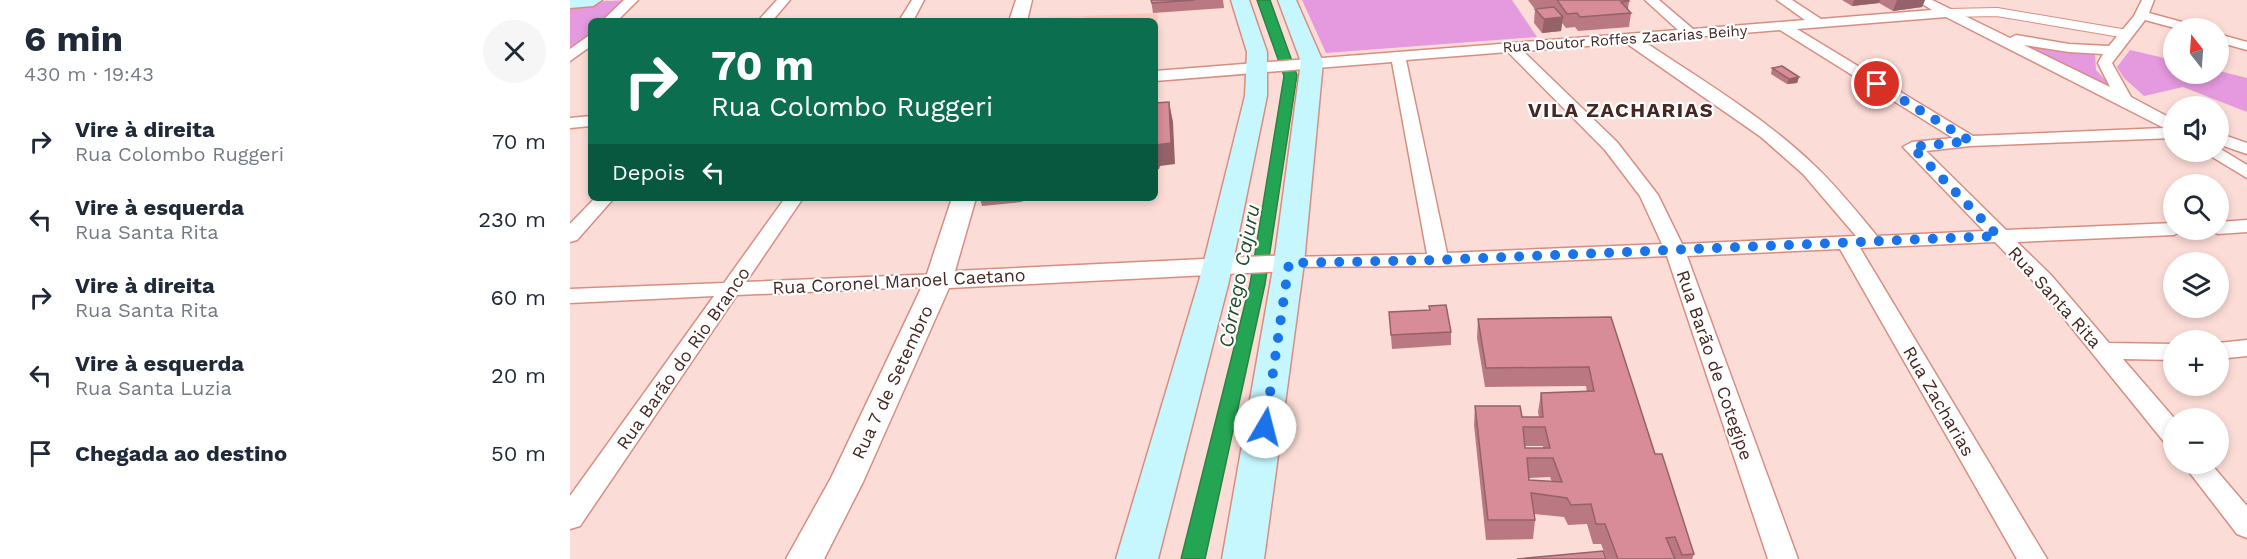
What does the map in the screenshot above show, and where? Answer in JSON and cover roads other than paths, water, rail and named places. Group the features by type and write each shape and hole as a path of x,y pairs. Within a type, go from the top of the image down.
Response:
{"main road":[{"path":"570,2 593,0"},
{"path":"1137,559 1223,265 1256,96 1264,67 1240,0"},
{"path":"1242,559 1307,63 1287,0"}],"street":[{"path":"612,18 632,0"},
{"path":"768,18 784,0"},
{"path":"908,18 918,0"},
{"path":"1019,18 1024,0"},
{"path":"1652,0 1690,34"},
{"path":"1783,0 1818,23"},
{"path":"1922,0 2163,120"},
{"path":"2125,100 2105,63 2111,50 2143,15 2148,0"},
{"name":"Rua Doutor Roffes Zacarias Beihy","path":"1158,76 1948,13"},
{"path":"2143,15 2163,21"},
{"path":"1784,27 1970,141"},
{"path":"1989,33 2069,48 2111,50"},
{"name":"Rua Zacharias","path":"1630,39 1743,115 1810,171 1858,241 2032,559"},
{"path":"570,57 588,41"},
{"path":"2229,41 2247,46"},
{"name":"Rua Barão de Cotegipe","path":"1511,47 1611,146 1649,195 1675,250 1783,559"},
{"path":"1398,56 1438,260"},
{"path":"2149,112 2163,117"},
{"path":"570,114 588,113"},
{"path":"570,123 588,121"},
{"name":"Rua Santa Rita","path":"2163,133 1970,141 1912,147 2044,280 2163,423"},
{"path":"2229,142 2247,149"},
{"path":"2229,162 2247,173"},
{"path":"570,236 602,201"},
{"name":"Rua Barão do Rio Branco","path":"570,518 733,289 792,201"},
{"name":"Rua 7 de Setembro","path":"805,559 846,482 939,280 963,201"},
{"path":"2229,227 2247,226"},
{"path":"1281,263 1438,260 2163,229"},
{"name":"Rua Coronel Manoel Caetano","path":"570,296 1281,263"},
{"path":"2229,350 2247,348"},
{"path":"2104,351 2163,352"},
{"path":"2204,474 2247,526"}],"lane":[{"path":"1948,13 1997,12 2127,34"}],"district":[{"name":"VILA ZACHARIAS","path":"1621,110"}],"water label":[{"name":"Córrego Cajuru","path":"1239,276"}]}
